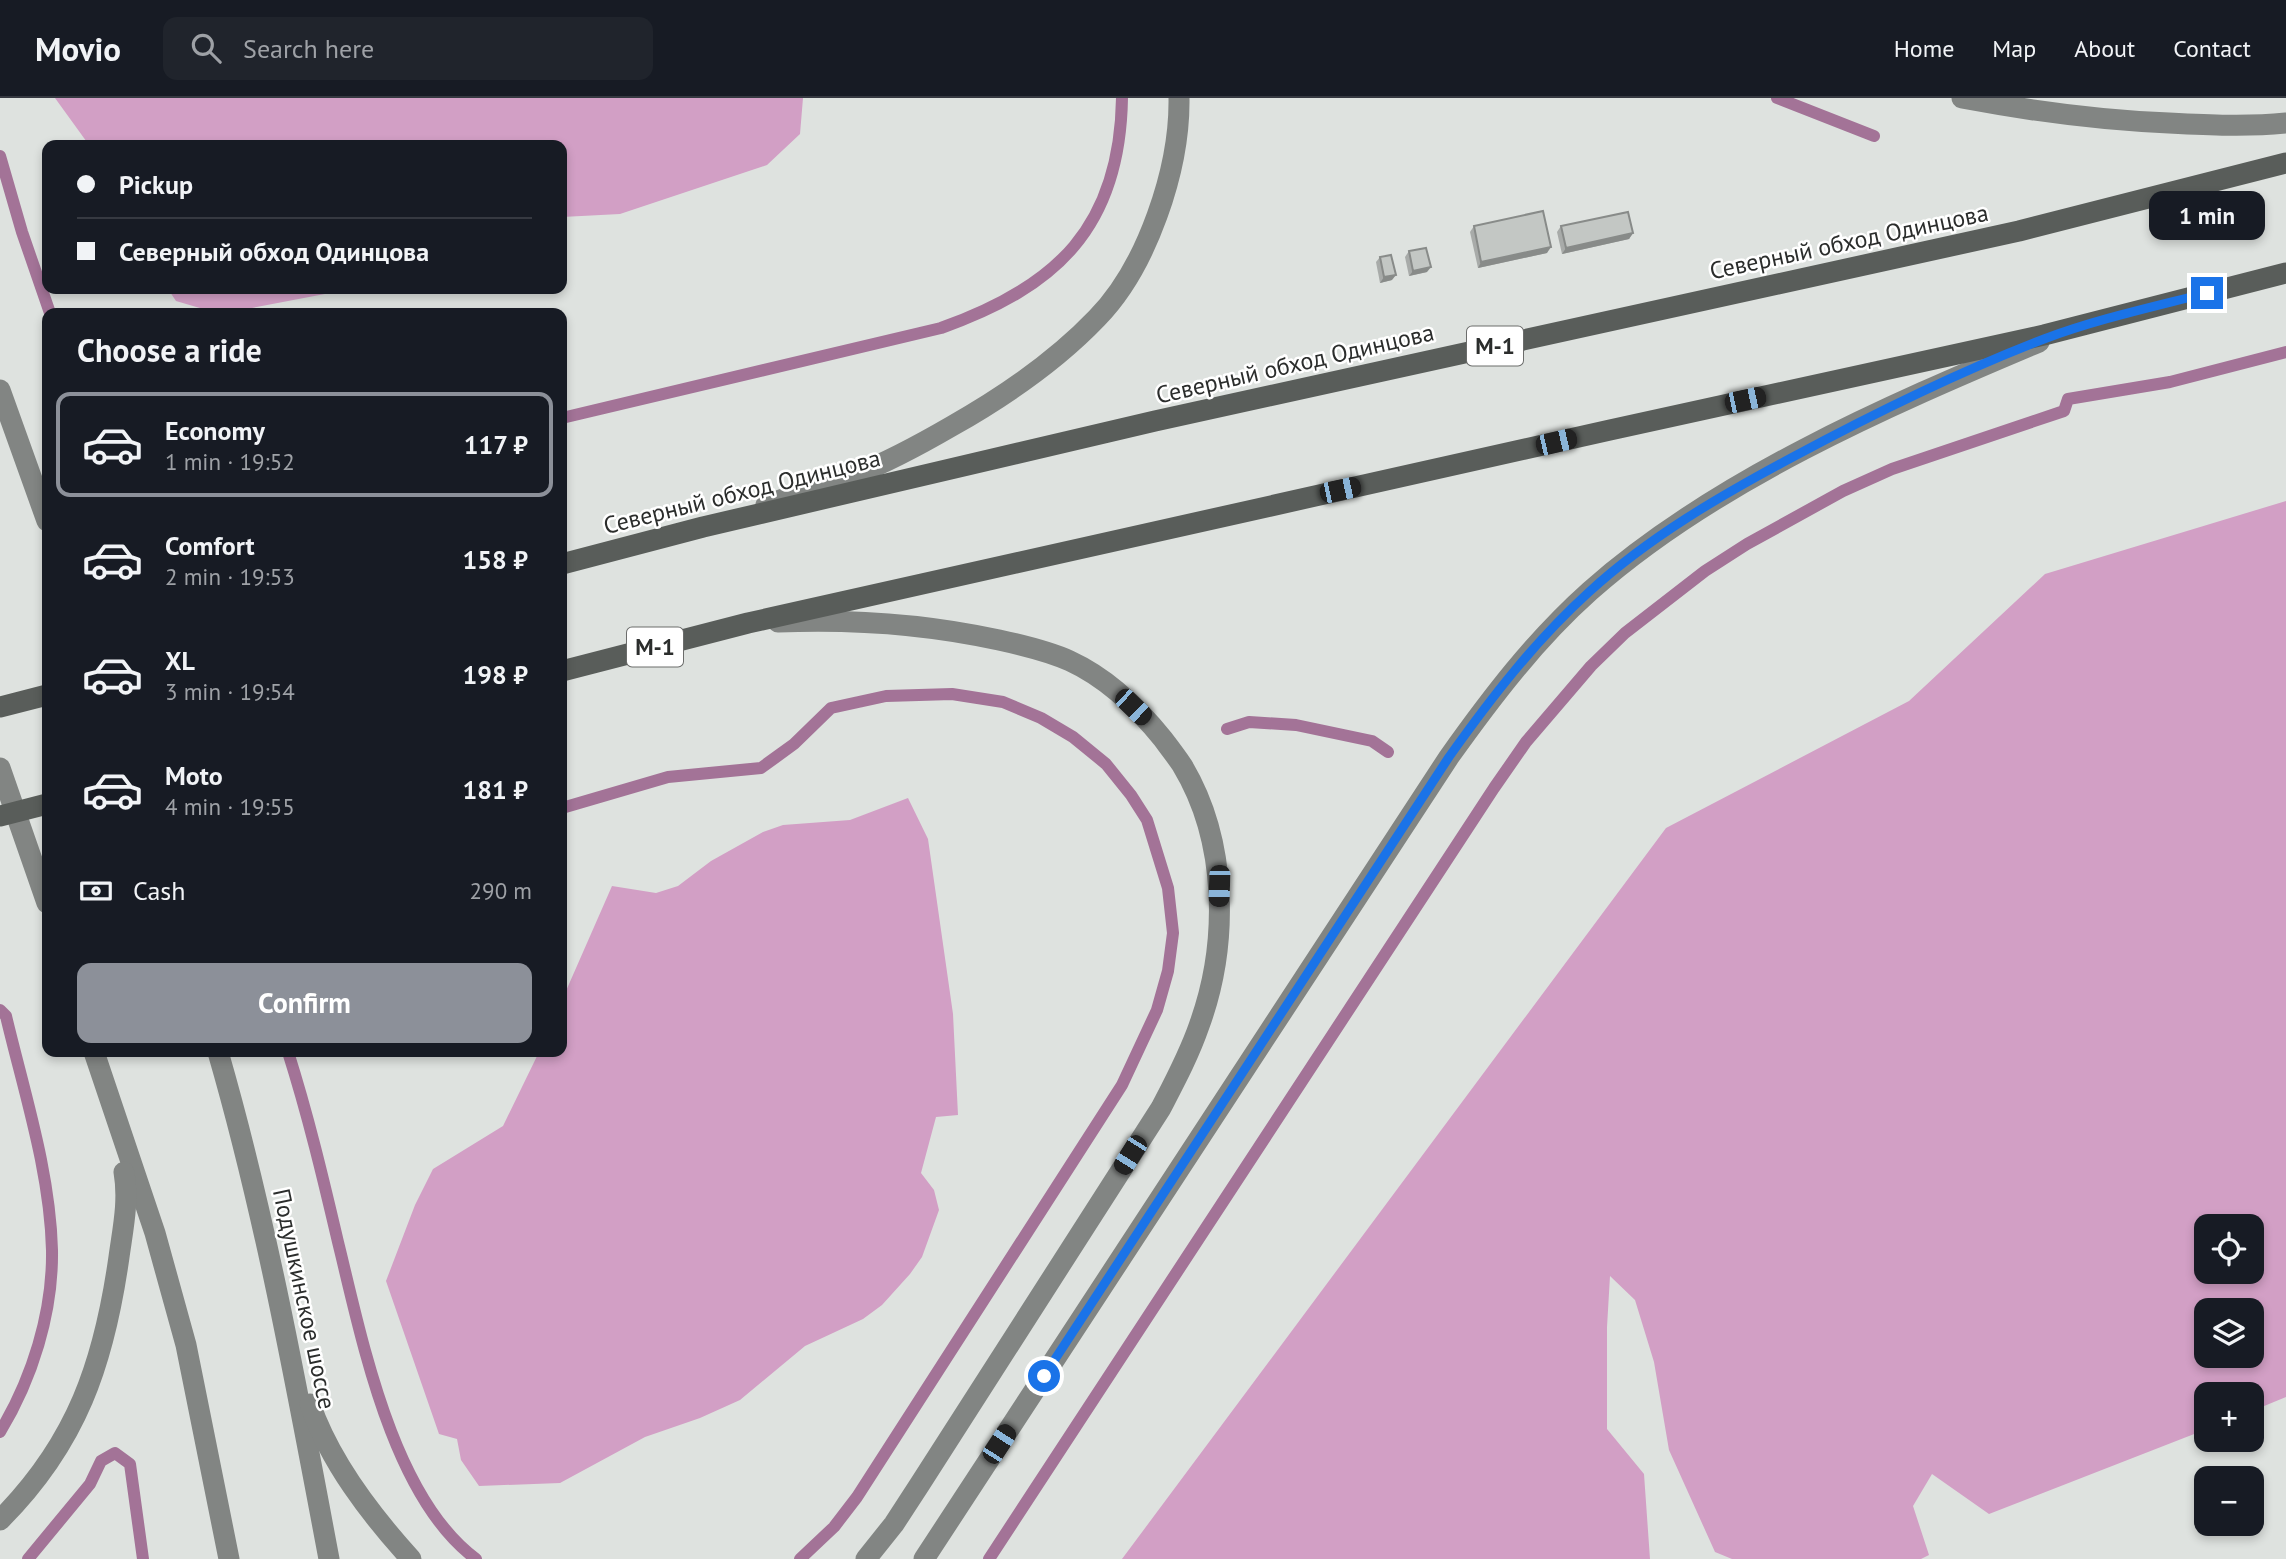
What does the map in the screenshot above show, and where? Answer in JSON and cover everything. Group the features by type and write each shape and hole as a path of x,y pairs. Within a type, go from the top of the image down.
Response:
{"highway":[{"name":"Северный обход Одинцова","path":"567,563 703,527 1155,421 2019,231 2286,163"},
{"name":"М-1","path":"567,670 748,623 2044,335 2286,273"},
{"path":"0,707 42,696"},
{"path":"0,816 42,805"}],"main road":[{"path":"703,527 856,475 912,449 1021,385 1099,317 1129,275 1150,235 1176,149 1179,98"},
{"path":"1962,98 2033,111 2109,120 2256,126 2286,123"},
{"path":"924,1559 1449,757 1516,668 1552,629 1589,592 1631,557 1674,526 1764,473 1870,416 2045,339 2102,320"},
{"path":"0,390 42,507"},
{"path":"748,623 819,620 957,631 1019,645 1070,662 1114,688 1152,725 1182,764 1199,801 1213,842 1219,886 1218,936 1213,980 1200,1025 1161,1108 894,1524 866,1559"},
{"path":"0,768 42,889"},
{"path":"96,1057 155,1233 187,1345 229,1559"},
{"name":"Подушкинское шоссе","path":"219,1057 239,1124 281,1305 328,1559"},
{"path":"0,1520 24,1497 67,1435 85,1397 98,1360 116,1278 128,1194 117,1121"},
{"path":"281,1305 296,1364 316,1423 349,1480 387,1533 411,1559"}],"shaded area":[{"path":"55,98 803,98 800,134 767,165 620,214 567,217 567,140 85,140"},
{"path":"171,294 325,294 251,308 200,308 176,301"},
{"path":"2286,501 2286,1397 2264,1406 2264,1382 2194,1382 2194,1434 1989,1514 1932,1474 1913,1506 1929,1555 1921,1559 1732,1559 1715,1552 1669,1450 1654,1362 1635,1300 1610,1276 1607,1429 1644,1474 1650,1559 1122,1559 1666,828 1909,701 2045,574"},
{"path":"908,798 928,839 953,1014 958,1115 936,1117 921,1173 934,1190 939,1210 922,1257 882,1305 863,1319 805,1346 740,1400 700,1418 645,1437 560,1483 479,1486 461,1460 457,1439 439,1434 386,1281 415,1205 433,1169 503,1126 537,1057 567,1057 567,989 612,886 656,893 678,886 711,861 763,832 783,825 850,820"}],"building":[{"path":"1543,211 1551,247 1481,262 1474,226"},
{"path":"1628,212 1633,233 1566,248 1561,226"},
{"path":"1426,248 1431,267 1413,271 1409,251"},
{"path":"1391,255 1396,275 1384,277 1380,257"}],"waterway":[{"path":"567,417 941,328 982,312 1018,293 1049,271 1074,246 1094,217 1109,183 1118,143 1122,98"},
{"path":"1777,98 1874,136"},
{"path":"0,156 42,290"},
{"path":"43,294 48,308"},
{"path":"989,1559 1494,788 1526,742 1591,666 1625,633 1705,571 1747,544 1843,491 1892,469 2064,411 2068,399 2170,382 2286,352"},
{"path":"567,807 668,777 761,768 794,744 831,708 886,696 952,694 1003,702 1041,718 1073,737 1106,764 1147,820 1168,888 1173,933 1168,971 1157,1010 1122,1085 857,1497 834,1527 800,1559"},
{"path":"1227,729 1249,722 1296,725 1372,741 1388,752"},
{"path":"0,1010 6,1016 35,1132 46,1191 52,1250 49,1298 38,1345 22,1390 0,1432"},
{"path":"289,1057 315,1147 358,1324 384,1414 422,1497 447,1532 476,1559"},
{"path":"28,1559 90,1484 101,1461 115,1453 130,1464 143,1559"}],"route":[{"path":"1044,1376 1449,757 1516,668 1589,592 1674,526 1719,498 1870,416 2045,339 2102,320 2207,293"}]}
